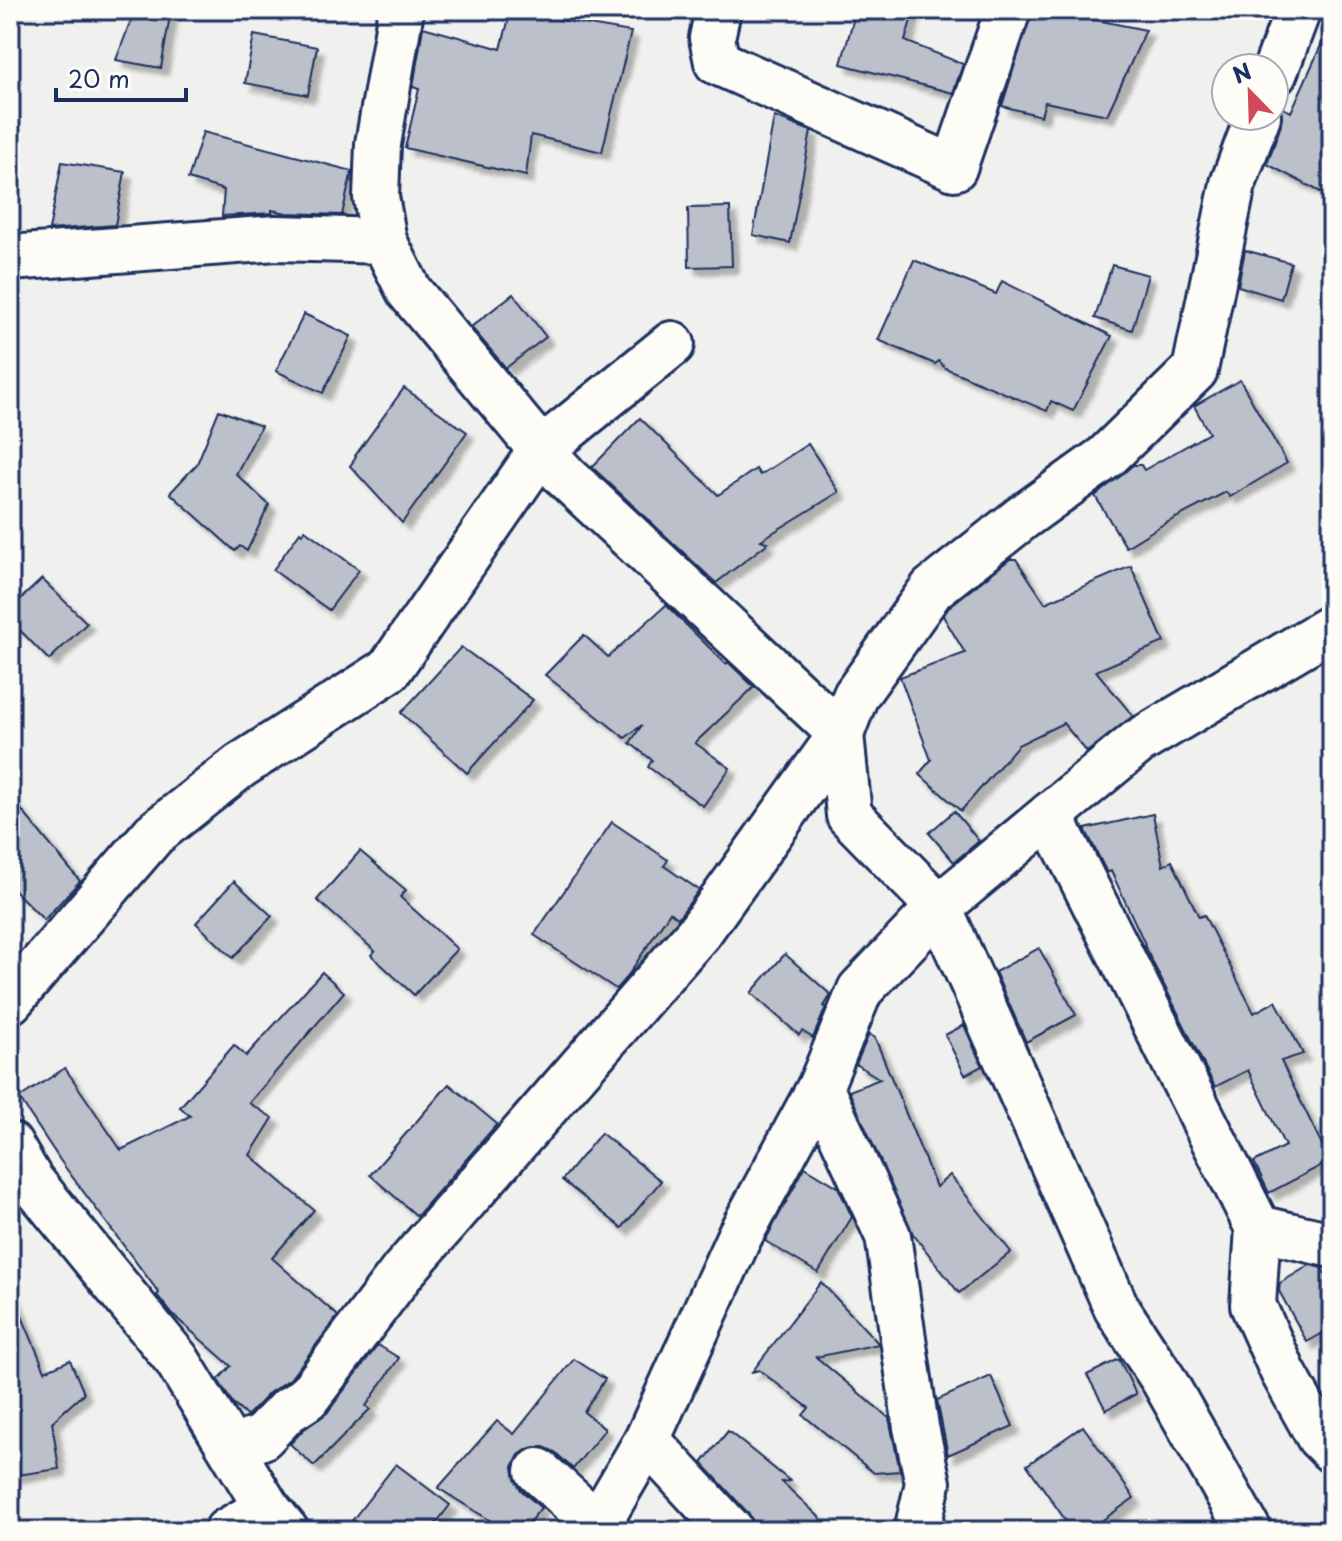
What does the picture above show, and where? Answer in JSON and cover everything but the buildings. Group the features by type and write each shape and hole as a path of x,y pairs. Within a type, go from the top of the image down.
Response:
{"street":[{"path":"401,10 378,144 376,197 384,241 409,291 541,450 577,488 841,734 849,815 939,907 1117,1309 1163,1379 1249,1531"},
{"path":"718,10 712,38 717,62 954,168 1008,10"},
{"path":"1282,52 1298,10"},
{"path":"232,1449 262,1437 287,1411 307,1398 403,1271 700,931 841,734 856,695 932,589 1106,457 1195,370 1233,184 1252,132"},
{"path":"10,258 276,238 384,241"},
{"path":"10,1001 154,834 240,766 389,670 541,450 672,344"},
{"path":"538,1471 595,1527 647,1440 739,1237 820,1087 860,990 939,907 1138,742 1332,627"},
{"path":"1050,815 1258,1228 1253,1305 1283,1372 1319,1437 1332,1450"},
{"path":"820,1087 888,1236 916,1427 928,1483 917,1531"},
{"path":"10,1145 31,1181 177,1360 277,1520 227,1531"},
{"path":"1258,1228 1332,1245"},
{"path":"647,1440 731,1531"}]}
